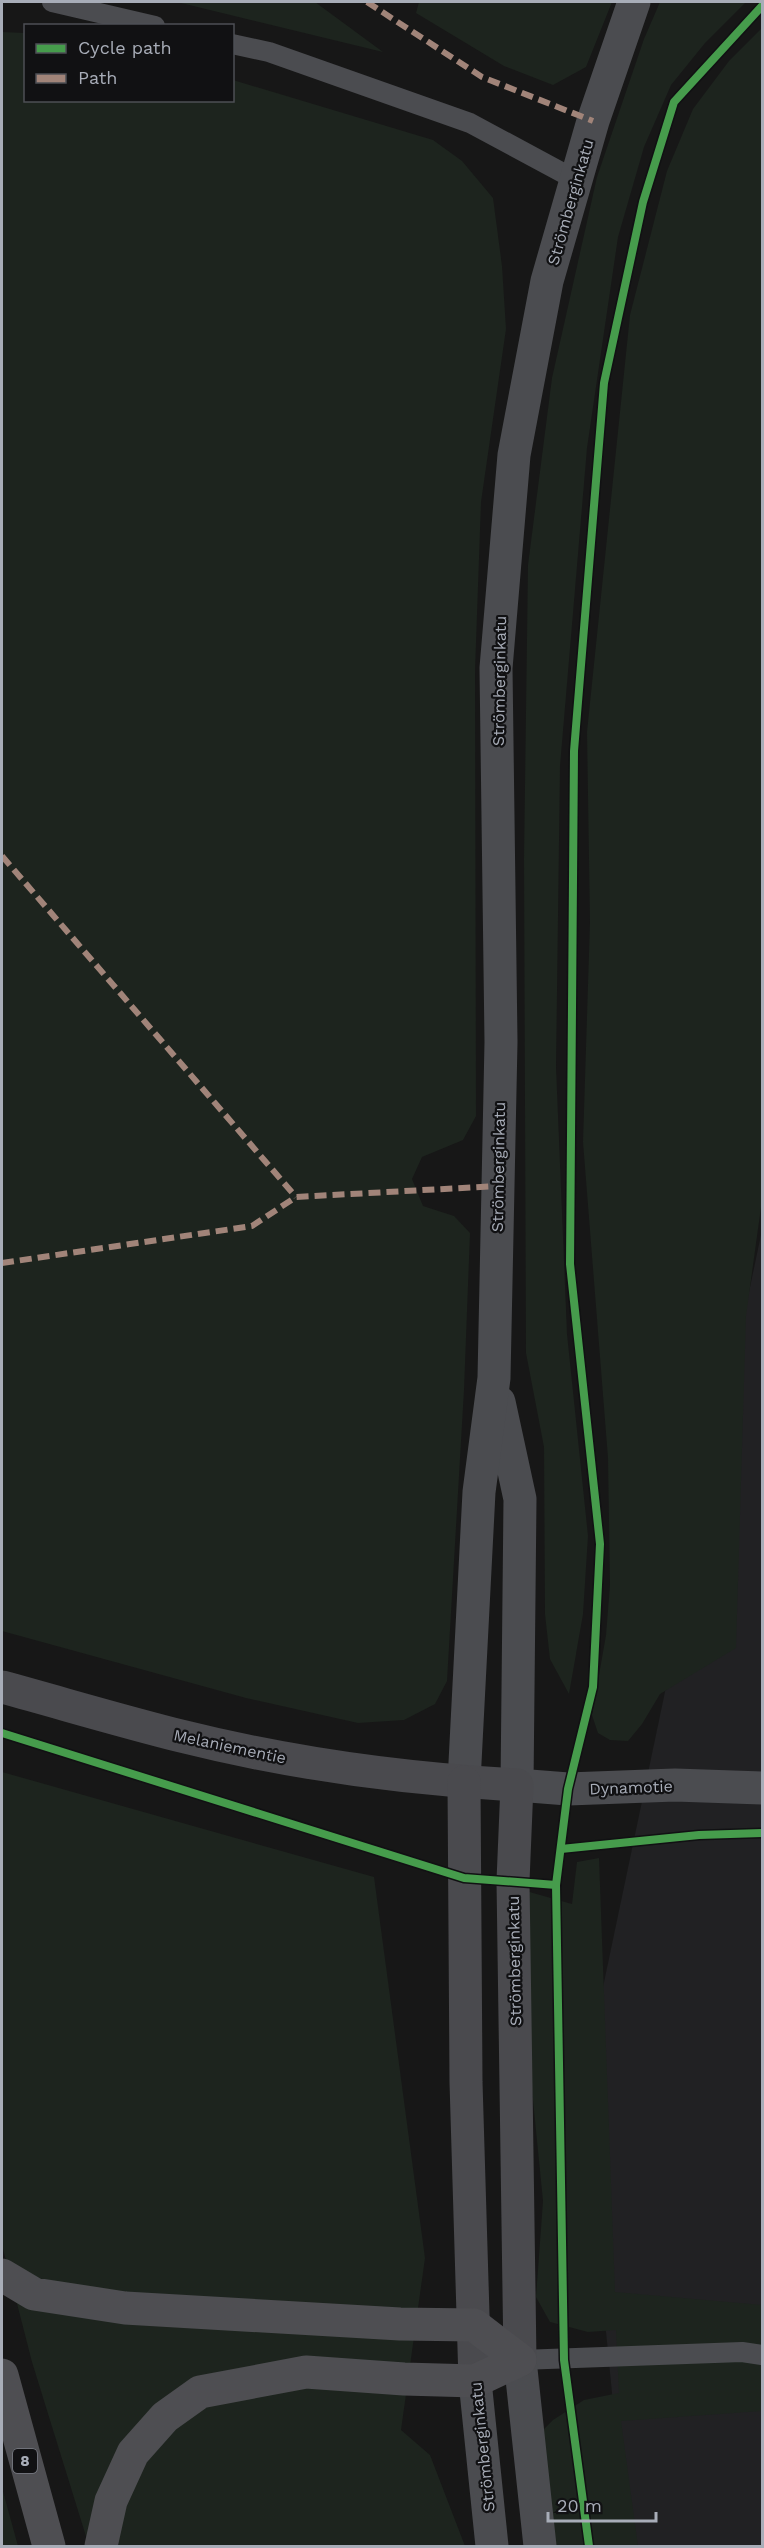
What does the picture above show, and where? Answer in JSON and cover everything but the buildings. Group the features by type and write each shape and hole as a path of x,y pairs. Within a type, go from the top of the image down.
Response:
{"highway":[{"path":"2,2275 34,2294 125,2308 400,2324 474,2325 520,2360 475,2381 306,2372 200,2392 165,2417 133,2453 111,2501 101,2547"},
{"name":"8","path":"2,2375 49,2547"}],"main road":[{"name":"Melaniementie","path":"2,1687 182,1737 297,1760 464,1782"},
{"name":"Dynamotie","path":"464,1782 517,1785"},
{"name":"Strömberginkatu","path":"464,1782 466,2082 475,2381"},
{"name":"Strömberginkatu","path":"517,1785 513,1881 520,2360"}],"street":[{"name":"Strömberginkatu","path":"464,1782 479,1492 494,1378 501,1042 496,668 513,455 547,281 593,121 634,2"},
{"name":"Strömberginkatu","path":"494,1378 520,1499 517,1785"},
{"name":"Dynamotie","path":"517,1785 568,1789 762,1784"},
{"name":"Strömberginkatu","path":"520,2360 540,2547"},
{"name":"Strömberginkatu","path":"475,2381 492,2547"}],"lane":[{"path":"52,2 146,24"},
{"path":"234,44 269,52 470,123 576,180"},
{"path":"520,2360 742,2352 762,2355"}],"shaded area":[{"path":"177,2 315,2 383,52"},
{"path":"419,2 612,2 586,67 553,85 504,66 416,13"},
{"path":"660,2 746,2 705,43 671,85 644,147 618,237 587,448 560,766 556,1067 567,1334 588,1536 583,1614 569,1694 550,1659 545,1614 544,1447 526,1353 524,859 528,565 552,378 597,177 644,39"},
{"path":"762,28 762,1200 746,1316 736,1648 660,1694 642,1724 628,1741 610,1740 598,1733 592,1715 606,1635 610,1585 608,1458 583,1142 590,922 587,732 630,315 667,171 693,109 729,61"},
{"path":"2,32 24,33 24,102 234,102 234,80 433,140 462,161 493,198 502,266 506,329 481,502 475,671 476,1116 463,1140 422,1157 412,1179 423,1206 454,1216 470,1233 464,1390 447,1681 435,1704 404,1720 358,1723 246,1698 2,1631"},
{"path":"762,1230 762,2546 627,2546 582,2087"},
{"path":"2,1772 374,1877 425,2258 401,2430 430,2455 465,2546 89,2546 32,2362 2,2245"},
{"path":"599,1858 615,2292 762,2305 762,2411 621,2421 638,2546 553,2546 539,2434 553,2420 584,2400 619,2393 616,2330 588,2332 550,2322 536,2297 543,2201 530,2070 526,1891 572,1904 577,1862"},
{"path":"2,2488 18,2546 2,2546"}],"marked path":[{"path":"367,2 482,77 593,121"},
{"path":"2,856 296,1197"},
{"path":"2,1263 252,1226 296,1197 498,1186"}],"cycle path":[{"path":"589,2546 564,2360 556,1885 568,1789 593,1687 600,1544 570,1264 574,751 604,383 643,202 674,102 762,6"},
{"path":"2,1733 464,1878 556,1885"},
{"path":"561,1849 699,1835 762,1833"}]}
